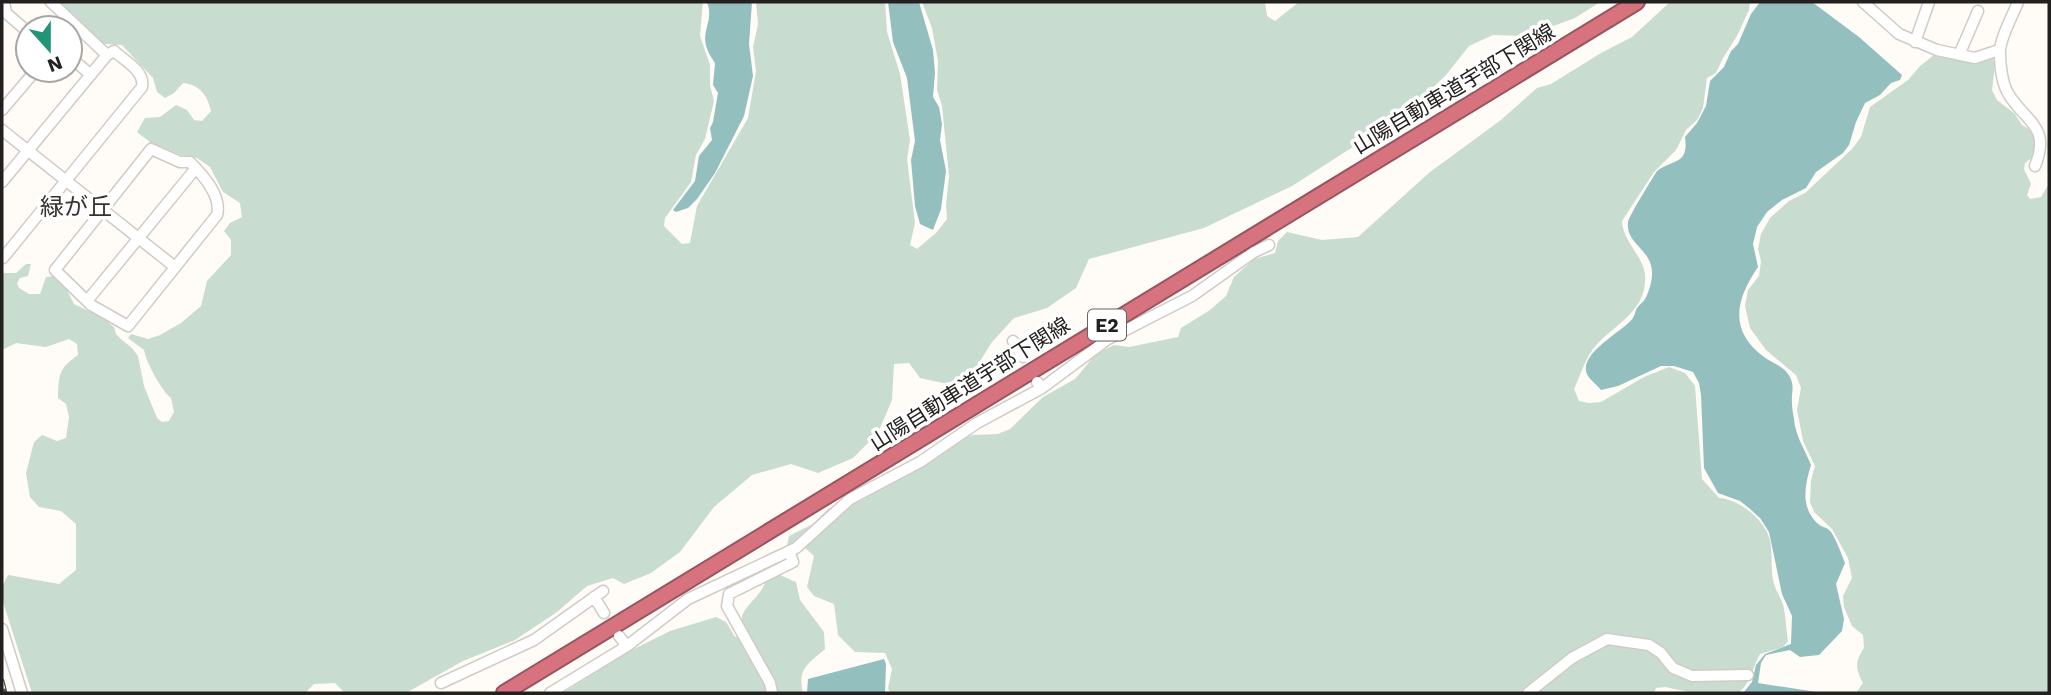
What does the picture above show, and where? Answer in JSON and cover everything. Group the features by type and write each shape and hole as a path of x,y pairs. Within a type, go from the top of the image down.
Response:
{"highway":[{"name":"山陽自動車道宇部下関線","path":"501,693 1637,2"}],"street":[{"path":"4,2 6,13 14,20"},
{"path":"1863,2 1899,34 1915,42 1975,58 1999,50"},
{"path":"1915,42 1929,2"},
{"path":"2018,2 1999,50 2005,86 2010,96 2041,130 2046,140 2045,152 2035,166"},
{"path":"1959,55 1978,11"},
{"path":"84,37 107,55"},
{"path":"2,182 107,55 114,51 141,74 142,87 3,258"},
{"path":"84,69 91,75"},
{"path":"2,110 24,84"},
{"path":"2,130 175,267"},
{"path":"151,149 180,162 190,162 219,201 218,215 128,326 87,302 55,270 103,209 151,149"},
{"path":"87,302 196,168"},
{"path":"550,693 627,646 688,599 796,548 850,499 920,462 1108,339 1192,296 1254,252 1269,245"},
{"path":"1013,341 1023,357"},
{"path":"772,693 770,683 727,606 730,594 793,562 789,551"},
{"path":"441,683 534,640 598,594 604,613"},
{"path":"2,629 22,693"},
{"path":"619,636 627,646"},
{"path":"1528,693 1572,658 1607,639 1649,645 1661,653 1673,668 1692,676 1748,675"}],"green space":[{"path":"60,2 703,2 700,36 710,65 710,85 714,101 705,139 696,155 691,182 665,218 664,226 682,244 690,243 697,206 748,118 756,71 753,47 758,24 756,2 885,2 887,32 900,74 910,140 907,159 915,223 910,245 917,249 936,233 947,219 949,176 942,106 937,90 938,61 932,28 922,2 1265,2 1267,16 1275,21 1299,2 1600,2 1575,18 1526,36 1493,35 1469,46 1446,75 1409,111 1292,186 1204,228 1089,259 1076,288 1047,308 1014,318 992,342 970,377 952,385 920,378 909,363 894,364 892,400 878,433 853,458 818,473 791,464 752,475 714,507 680,552 651,573 624,584 613,578 587,586 557,612 515,640 463,661 406,693 345,693 335,683 314,684 305,693 32,693 2,599 2,587 8,575 59,584 76,570 76,524 61,511 39,507 30,497 26,473 34,442 42,435 57,441 66,438 69,417 66,404 58,398 59,378 67,364 78,355 77,344 69,339 46,347 16,343 2,350 2,273 16,273 26,264 31,264 28,276 20,278 17,283 19,288 29,294 40,294 46,277 54,276 67,290 74,304 103,318 114,327 116,334 138,356 144,386 157,418 162,422 169,421 174,412 171,398 154,376 144,350 128,338 131,334 148,339 160,335 181,323 201,306 207,281 231,255 231,240 224,231 230,223 242,217 240,203 223,192 210,167 197,158 181,155 151,143 137,132 145,118 160,117 176,105 187,110 194,120 202,121 211,111 202,92 183,83 165,98 157,92 153,78 122,45 104,44 84,25 84,14 73,14"},
{"path":"1670,2 1750,2 1737,36 1716,73 1707,78 1703,108 1697,120 1686,130 1676,150 1654,172 1622,221 1623,229 1641,261 1645,275 1641,299 1627,317 1593,349 1574,389 1579,401 1601,402 1644,377 1669,367 1685,373 1695,386 1702,479 1719,498 1743,506 1763,525 1770,540 1775,587 1785,613 1788,641 1783,647 1760,654 1749,680 1738,693 1694,693 1665,687 1656,688 1654,693 890,693 888,688 892,669 885,653 855,652 838,635 834,604 814,596 807,587 814,556 804,547 787,546 789,536 813,524 829,508 843,507 862,500 937,458 959,440 972,435 998,434 1010,429 1043,397 1075,379 1096,354 1114,345 1129,347 1178,337 1181,328 1210,310 1226,296 1234,277 1254,259 1275,253 1278,241 1287,232 1322,240 1358,237 1430,172 1501,120 1537,88 1551,84 1632,37"},
{"path":"1934,55 1970,61 1992,56 1995,65 1992,90 1997,100 2015,114 2022,125 2034,132 2039,143 2033,157 2025,163 2024,169 2031,184 2027,195 2030,199 2041,197 2049,184 2049,693 1856,693 1863,683 1857,665 1864,648 1863,635 1852,626 1844,607 1843,596 1852,578 1848,558 1832,529 1814,512 1810,502 1815,466 1803,441 1797,410 1801,388 1796,375 1766,350 1750,328 1745,306 1748,290 1759,276 1761,261 1758,249 1761,234 1770,218 1789,201 1805,193 1852,149 1861,137 1870,107 1908,80"},
{"path":"780,575 796,582 800,600 824,632 825,649 803,672 803,693 563,693 630,651 670,631 716,617 726,622 735,637 744,636 741,627 744,612 766,581"}],"water":[{"path":"707,2 752,2 749,44 753,76 744,116 715,173 688,208 676,212 673,210 695,181 699,156 712,140 710,128 718,93 713,85 715,63 705,37 709,17"},
{"path":"888,2 919,2 933,50 933,97 939,107 942,124 940,140 946,171 941,209 933,230 920,224 915,206 911,160 915,141 907,78 893,42"},
{"path":"1760,2 1812,2 1859,37 1902,75 1900,80 1891,83 1880,95 1865,103 1849,145 1843,153 1816,172 1806,188 1782,200 1767,212 1757,227 1753,244 1758,267 1745,291 1739,314 1740,325 1753,347 1790,377 1795,425 1811,465 1805,495 1808,510 1817,523 1831,532 1845,563 1836,584 1844,619 1842,631 1819,655 1800,657 1790,650 1766,655 1761,663 1758,683 1823,693 1743,693 1752,682 1756,665 1765,654 1791,644 1792,616 1782,594 1769,532 1760,518 1740,501 1718,493 1704,468 1701,395 1693,372 1674,366 1661,366 1618,386 1601,390 1588,376 1586,366 1595,350 1633,318 1646,297 1652,280 1649,259 1632,239 1629,231 1629,218 1657,171 1682,157 1686,146 1685,137 1706,106 1710,81 1724,67"},
{"path":"884,659 885,693 807,693 808,679"}],"railway":[{"path":"2,681 5,693"}],"district":[{"name":"緑が丘","path":"76,207"}]}
